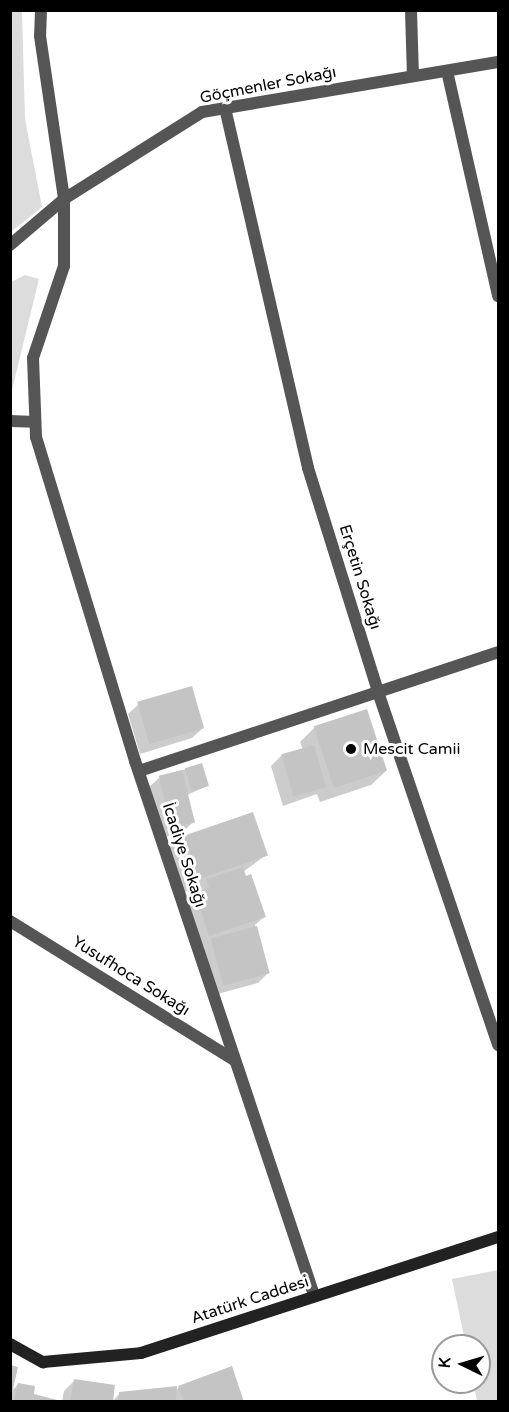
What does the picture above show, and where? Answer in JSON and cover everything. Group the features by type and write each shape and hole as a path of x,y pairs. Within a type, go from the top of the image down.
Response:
{"main road":[{"name":"Atatürk Caddesi","path":"10,1344 43,1362 141,1353 498,1238"}],"street":[{"name":"İcadiye Sokağı","path":"41,10 40,36 64,200 64,266 33,358 36,438 139,771 314,1296"},
{"path":"411,10 413,76"},
{"name":"Göçmenler Sokağı","path":"10,245 64,200 202,112 498,62"},
{"path":"447,71 498,296"},
{"name":"Erçetin Sokağı","path":"225,108 308,468 378,692 498,1041"},
{"path":"10,421 35,422"},
{"path":"139,771 498,652"},
{"name":"Yusufhoca Sokağı","path":"10,921 234,1060"}],"shaded area":[{"path":"11,10 22,11 25,119 42,207 11,232"},
{"path":"25,275 39,279 11,394 11,282"},
{"path":"498,1270 498,1401 477,1401 476,1394 491,1394 491,1334 463,1334 452,1279"}],"building":[{"path":"192,686 204,728 149,744 137,702"},
{"name":"Mescit Camii","path":"367,709 387,771 334,788 314,726"},
{"path":"314,745 326,787 293,797 281,754"},
{"path":"202,763 209,786 192,791 185,768"},
{"path":"182,770 195,822 172,828 159,776"},
{"path":"253,812 268,855 191,882 176,838"},
{"path":"243,867 246,876 251,874 266,917 209,936 195,893 209,888 206,879"},
{"path":"257,926 270,973 223,986 211,938"},
{"path":"10,1365 18,1367 11,1398 10,1398"},
{"path":"232,1366 244,1402 184,1402 178,1386"},
{"path":"74,1379 115,1385 113,1402 70,1402"},
{"path":"18,1383 35,1386 34,1394 65,1402 14,1402"},
{"path":"177,1386 176,1402 118,1402 119,1392"}],"place":[{"name":"Mescit Camii","path":"351,749"}]}
